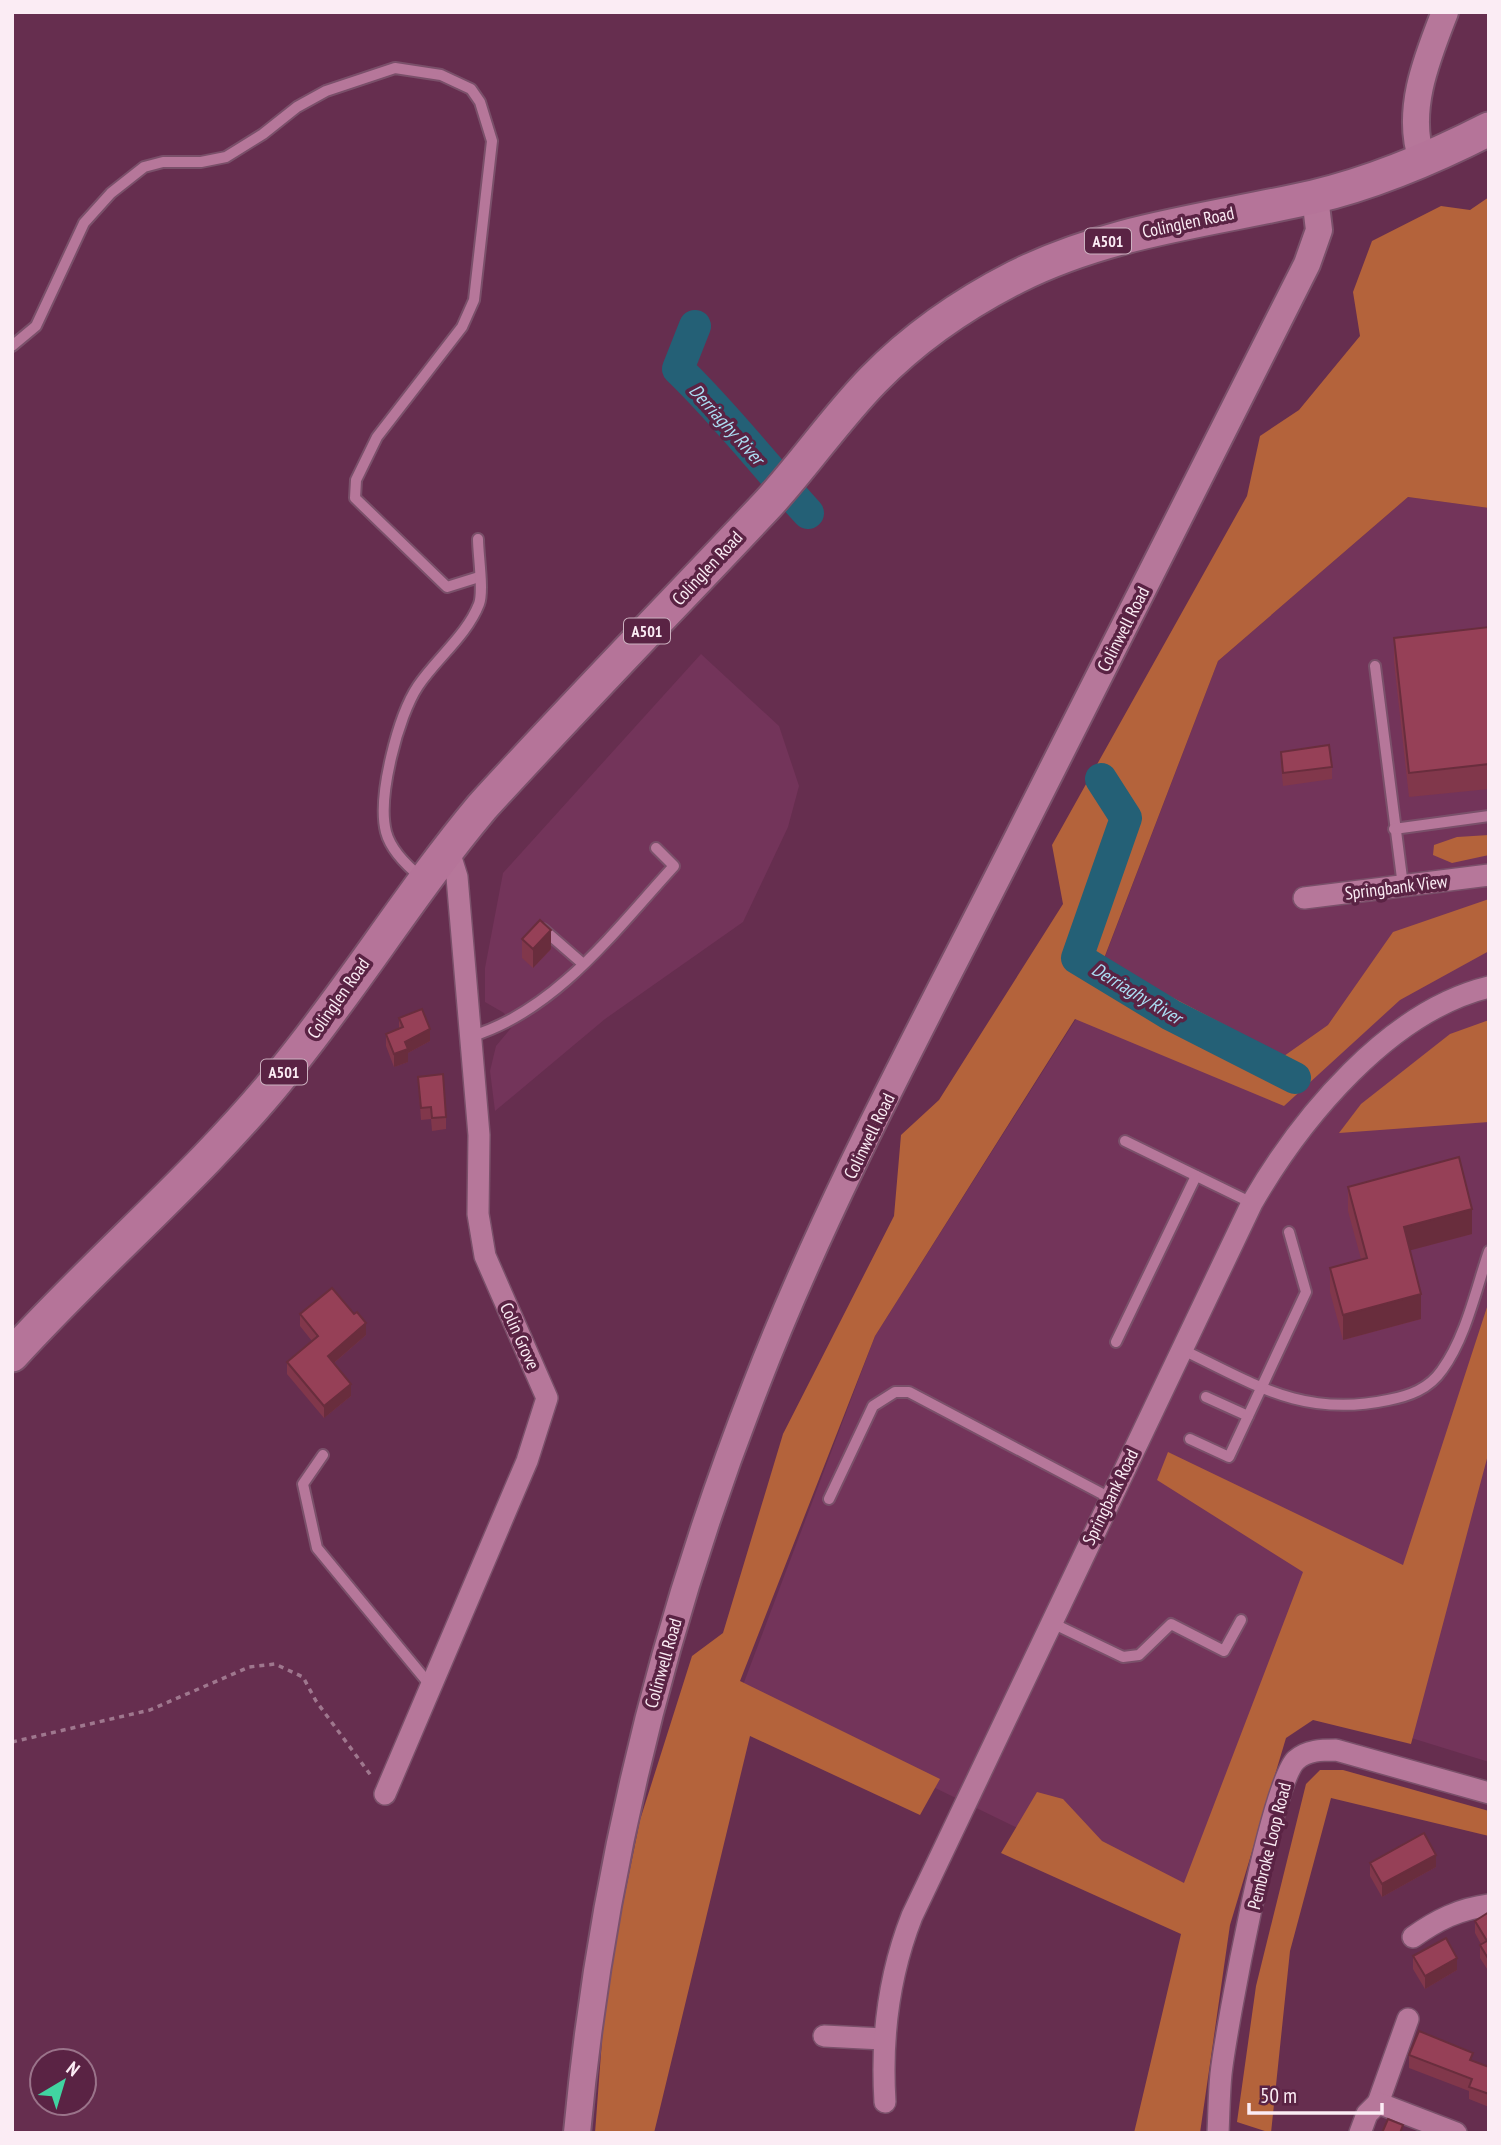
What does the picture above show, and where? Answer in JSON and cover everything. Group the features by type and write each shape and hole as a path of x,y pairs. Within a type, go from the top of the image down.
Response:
{"main road":[{"name":"Colinglen Road","path":"13,1351 237,1126 324,1020 433,867 523,761 771,501 872,381 916,340 965,306 1017,276 1074,252 1140,232 1315,197 1422,160 1489,130"}],"street":[{"path":"1422,160 1415,138 1416,108 1445,12"},
{"name":"Colinwell Road","path":"578,2133 596,1969 639,1752 680,1600 714,1493 758,1379 859,1156 1307,264 1319,230 1315,197"},
{"name":"Colin Grove","path":"384,1794 527,1461 547,1398 485,1256 478,1214 479,1135 457,877 452,861 433,867"},
{"name":"Springbank View","path":"1304,898 1489,875"},
{"name":"Springbank Road","path":"885,2102 883,2039 894,1970 908,1925 1050,1622 1252,1203 1299,1130 1348,1074 1420,1018 1449,1002 1489,987"},
{"name":"Pembroke Loop Road","path":"1218,2133 1222,2073 1247,1931 1277,1803 1286,1775 1296,1760 1315,1750 1336,1750 1489,1793"},
{"path":"1413,1937 1432,1913 1489,1905"},
{"path":"1378,2104 1408,2019"},
{"path":"824,2036 883,2039"},
{"path":"1360,2133 1371,2107 1378,2104 1456,2133"}],"lane":[{"path":"12,346 36,326 84,223 111,192 144,167 163,162 201,163 226,157 327,91 395,68 441,75 471,89 480,102 492,141 474,300 462,327 377,437 356,481 355,498 447,587 479,577"},
{"path":"433,867 408,867 394,849 386,831 389,768 398,729 418,687 448,650 480,603 478,540"},
{"path":"1375,666 1403,886"},
{"path":"1394,829 1489,816"},
{"path":"472,1036 488,1031 538,1004 582,963 674,866 656,848"},
{"path":"543,929 582,963"},
{"path":"1125,1141 1252,1203"},
{"path":"1116,1342 1196,1176"},
{"path":"1191,1439 1229,1457 1306,1292 1289,1232"},
{"path":"1181,1349 1262,1387 1307,1404 1326,1406 1408,1396 1426,1387 1451,1357 1489,1251"},
{"path":"829,1499 873,1406 882,1397 895,1392 909,1392 1110,1498"},
{"path":"1206,1397 1248,1416"},
{"path":"323,1455 303,1484 317,1548 430,1685"},
{"path":"1050,1622 1123,1657 1139,1656 1171,1624 1224,1651 1241,1620"}],"path":[{"path":"12,1741 150,1710 249,1667 275,1664 303,1677 317,1701 384,1794"}],"shaded area":[{"path":"1489,197 1489,508 1408,497 1218,661 1103,961 1284,1056 1328,1025 1393,932 1489,899 1489,951 1400,1000 1284,1106 1075,1019 875,1336 740,1681 940,1779 920,1815 750,1736 654,2133 595,2133 606,1987 640,1820 692,1656 723,1633 783,1434 894,1216 901,1135 939,1100 1063,904 1052,845 1247,496 1260,436 1299,410 1360,336 1353,292 1372,241 1441,206 1470,210"},
{"path":"1408,497 1489,508 1489,1762 1405,1736 1269,1702 1184,1909 740,1693 875,1336 1076,1019 1103,962 1218,661"},
{"path":"701,654 779,726 799,786 788,827 743,922 605,1019 495,1111 490,1071 496,1046 511,1028 504,1013 485,1002 485,968 503,873"},
{"path":"1489,835 1489,855 1452,863 1433,855 1434,845 1457,837"},
{"path":"1489,1020 1489,1122 1339,1133 1361,1104 1450,1034"},
{"path":"1489,1301 1489,1451 1411,1744 1313,1720 1286,1738 1230,1925 1200,2133 1134,2133 1181,1934 1001,1853 1037,1792 1063,1799 1102,1841 1184,1883 1303,1572 1157,1480 1168,1452 1403,1565"},
{"path":"1320,1770 1343,1770 1489,1811 1489,1836 1331,1798 1290,1951 1271,2133 1237,2122 1256,1986 1306,1784"}],"building":[{"path":"1489,627 1489,764 1409,773 1394,638"},
{"path":"1329,745 1332,767 1283,773 1281,752"},
{"path":"540,920 551,930 533,949 522,939"},
{"path":"422,1009 430,1029 405,1042 408,1049 394,1054 386,1034 403,1027 399,1018"},
{"path":"443,1074 446,1117 432,1118 431,1107 421,1108 418,1077"},
{"path":"1459,1157 1472,1209 1404,1227 1421,1294 1343,1315 1330,1268 1367,1258 1348,1187"},
{"path":"332,1288 354,1314 357,1312 366,1323 328,1356 351,1384 324,1406 287,1362 318,1336 300,1314"},
{"path":"1424,1833 1436,1855 1382,1884 1370,1863"},
{"path":"1489,1912 1489,1960 1480,1945 1487,1941 1475,1921"},
{"path":"1446,1938 1457,1958 1425,1976 1413,1956"},
{"path":"1419,2031 1473,2053 1470,2060 1489,2067 1489,2094 1469,2087 1472,2079 1409,2055"},
{"path":"1388,2119 1403,2125 1400,2133 1382,2133"}],"waterway":[{"name":"Derriaghy River","path":"695,326 678,369 808,513"},
{"name":"Derriaghy River","path":"1101,779 1126,818 1077,958 1171,1015 1295,1078"}]}
